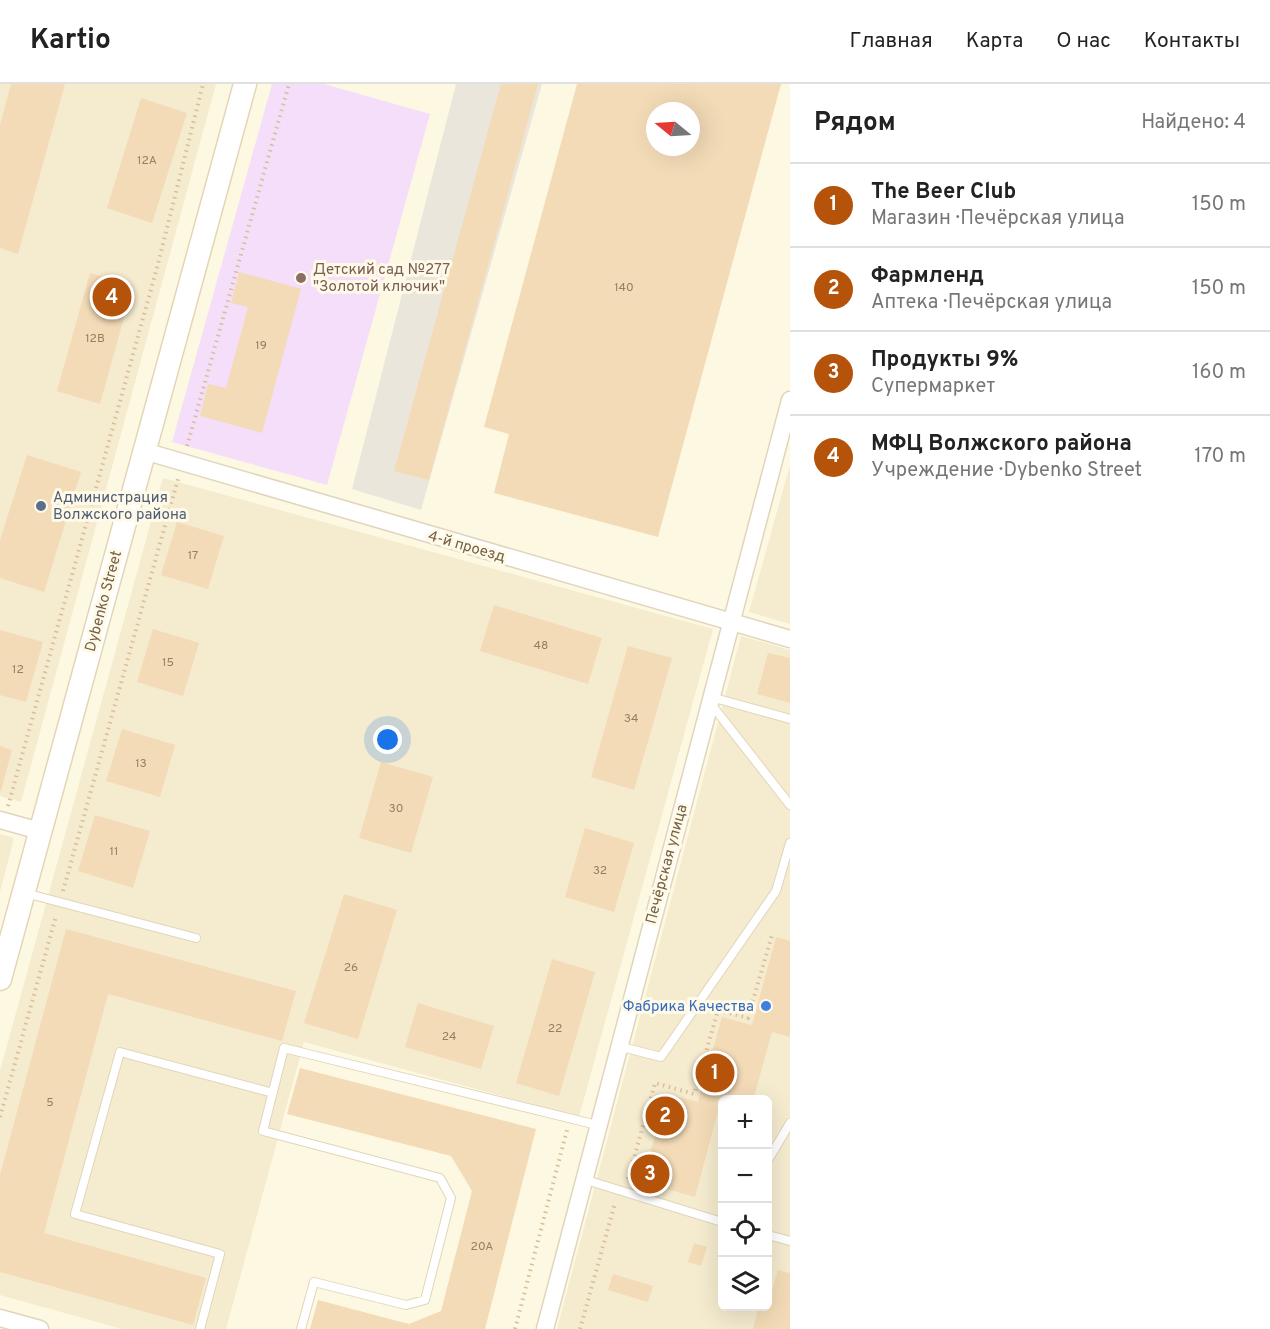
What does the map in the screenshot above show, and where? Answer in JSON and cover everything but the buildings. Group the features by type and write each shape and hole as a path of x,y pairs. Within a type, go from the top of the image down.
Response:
{"main road":[{"name":"Dybenko Street","path":"0,979 245,84"}],"street":[{"name":"Печёрская улица","path":"544,1329 790,400"},
{"name":"4-й проезд","path":"144,451 790,639"},
{"path":"2,821 40,831"},
{"path":"0,1318 40,1329"}],"lane":[{"path":"710,699 790,719"},
{"path":"710,699 790,805"},
{"path":"618,1046 661,1056 776,891 790,843"},
{"path":"23,893 196,938"},
{"path":"301,1329 314,1282 406,1305 425,1300 451,1198 441,1178 263,1131 284,1048 597,1125"},
{"path":"200,1329 220,1254 75,1214 120,1052 273,1093"},
{"path":"772,1153 790,1123"},
{"path":"584,1179 718,1220"},
{"path":"772,1236 790,1241"}],"path":[{"path":"2,821 158,264 203,84"},
{"path":"0,1117 289,84"},
{"path":"579,1329 655,1083 694,1094 718,1010 748,1018 772,935"},
{"path":"515,1329 570,1118"}],"shaded area":[{"path":"0,84 216,84 21,802 0,796"},
{"name":"Детский сад №277 \"Золотой ключик\"","path":"272,84 324,84 430,114 327,485 172,442"},
{"path":"456,84 542,84 421,510 352,489"},
{"path":"790,465 790,624 749,612"},
{"path":"163,478 713,629 579,1117 304,1042 226,1329 122,1329 0,1295 0,1071"},
{"path":"741,636 790,650 790,1329 557,1329"},
{"path":"0,834 14,838 0,892"}],"place":[{"name":"Детский сад №277 \"Золотой ключик\"","path":"301,278"},
{"name":"МФЦ Волжского района","path":"112,297"},
{"name":"Администрация Волжского района","path":"41,506"},
{"name":"Фабрика Качества","path":"766,1006"},
{"name":"The Beer Club","path":"715,1073"},
{"name":"Фармленд","path":"665,1116"},
{"name":"Продукты 9%","path":"650,1174"}]}
